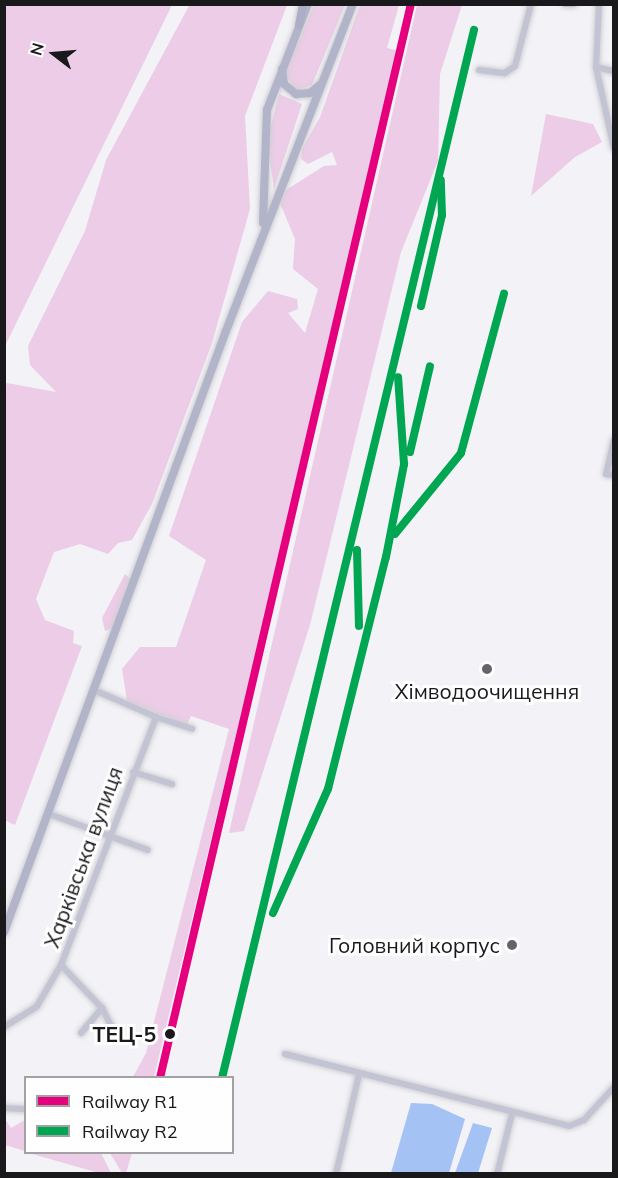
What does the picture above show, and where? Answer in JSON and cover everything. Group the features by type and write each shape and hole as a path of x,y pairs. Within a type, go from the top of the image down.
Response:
{"highway":[{"path":"299,25 303,4"}],"main road":[{"path":"260,240 267,195 266,118 283,62 308,4"},
{"path":"5,928 260,240 353,4"},
{"path":"283,62 284,84 296,94 314,91 326,76"}],"street":[{"path":"479,70 505,74 515,66 531,4"},
{"path":"565,4 574,4"},
{"path":"599,4 596,67 614,148"},
{"path":"596,67 614,71"},
{"path":"614,440 606,474 614,475"},
{"path":"94,690 156,717 192,729"},
{"name":"Харківська вулиця","path":"4,1028 37,1006 61,965 113,837 133,772 156,717"},
{"path":"133,772 172,784"},
{"path":"49,814 148,850"},
{"path":"61,965 102,1008 114,1032"},
{"path":"81,1033 102,1008"},
{"path":"285,1054 512,1114 577,1125 614,1087"},
{"path":"336,1173 359,1074"},
{"path":"4,1107 24,1109"},
{"path":"497,1173 512,1114"}],"shaded area":[{"path":"190,4 287,5 245,116 250,209 212,343 152,504 132,540 118,543 108,554 80,544 54,552 36,599 45,620 74,631 73,643 82,646 15,825 4,820 5,388 7,383 56,392 30,365 28,346 85,231 106,160"},
{"path":"4,5 172,5 5,346"},
{"path":"314,5 345,5 312,85 295,91 285,73"},
{"path":"360,5 399,5 387,48 400,51 154,1076 134,1076 146,1053 229,729 191,716 187,725 127,701 122,669 140,647 176,647 206,560 169,536 242,322 268,291 297,299 298,309 288,313 305,333 318,289 293,269 295,239 280,203 286,190 324,166 337,165 332,152 308,164 301,159 302,149 320,117"},
{"path":"417,5 462,5 440,74 438,161 401,252 310,625 244,831 229,833"},
{"path":"279,94 302,104 274,189 267,141"},
{"path":"546,114 593,124 602,142 575,157 531,196"},
{"path":"125,574 130,579 112,628 105,631 102,618"},
{"path":"5,1119 11,1128 24,1121 24,1151 5,1145"},
{"path":"32,1154 102,1154 111,1173 99,1173"},
{"path":"111,1154 132,1154 126,1173 122,1173"}],"water":[{"path":"411,1103 432,1104 465,1119 449,1173 391,1173"},
{"path":"473,1123 492,1128 478,1173 455,1173"}],"rail line":[{"name":"R1","path":"160,1076 411,4"},
{"name":"R2","path":"222,1076 474,30"},
{"name":"R2","path":"421,306 442,215 441,180"},
{"name":"R2","path":"395,534 461,453 504,294"},
{"name":"R2","path":"410,452 430,366"},
{"name":"R2","path":"273,913 328,789 386,557 404,464 398,377"},
{"name":"R2","path":"357,550 359,626"}],"place":[{"name":"Хімводоочищення","path":"487,669"},
{"name":"Головний корпус","path":"512,945"},
{"name":"ТЕЦ-5","path":"170,1034"}]}
